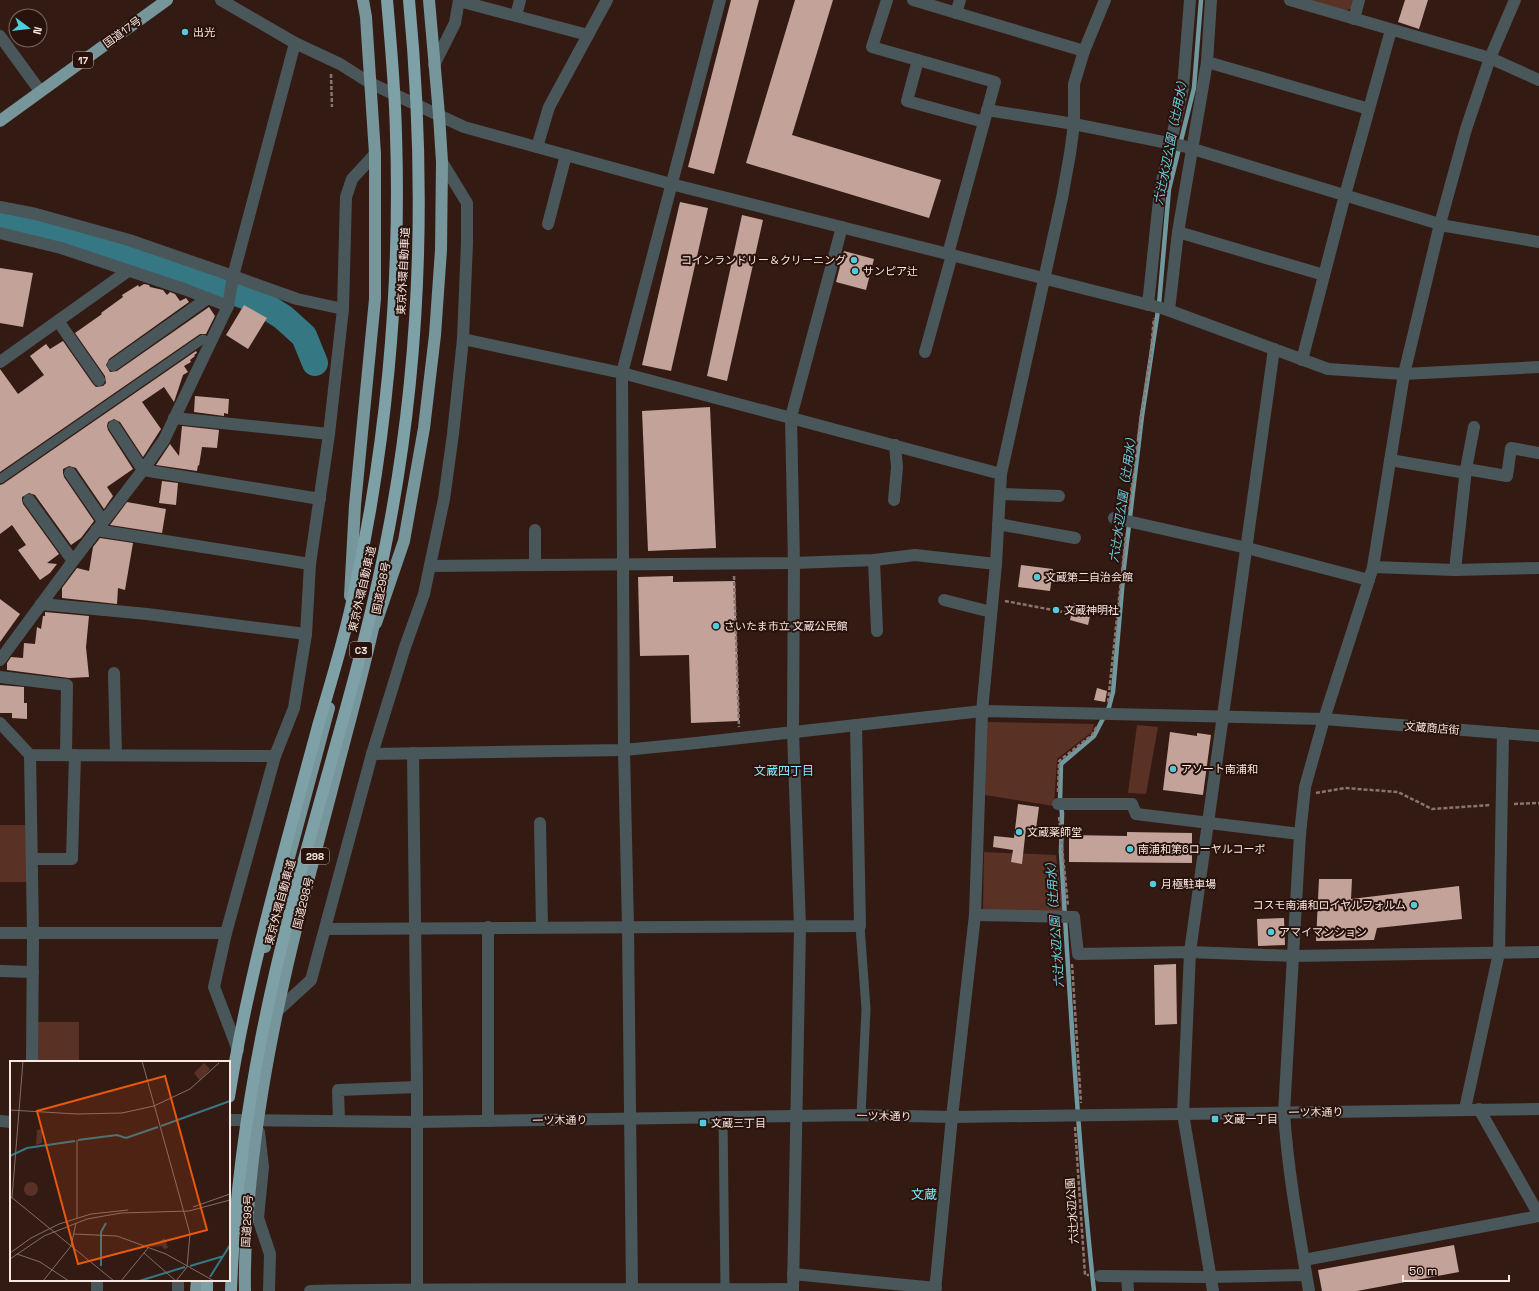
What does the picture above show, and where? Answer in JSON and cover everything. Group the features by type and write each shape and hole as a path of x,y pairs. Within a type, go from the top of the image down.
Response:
{"highway":[{"name":"国道17号","path":"0,121 167,0"},
{"path":"348,636 355,505 374,299 375,154 366,17 363,0"},
{"name":"東京外環自動車道","path":"230,1091 248,992 267,915 352,604 378,465 390,351 395,273 396,135 393,67 387,0"},
{"name":"東京外環自動車道","path":"231,1291 240,1173 254,1074 268,1004 288,921 347,708 372,608 387,538 399,466 412,346 417,274 419,207 415,64 409,0"},
{"path":"371,636 404,541 424,428 435,335 441,250 442,162 429,0"},
{"name":"国道298号","path":"230,1086 238,1050 362,582 381,475 388,419"},
{"name":"国道298号","path":"245,1291 247,1207 257,1120 276,1012 371,636 386,566 408,424"},
{"path":"196,1291 197,1281"}],"street":[{"path":"221,0 295,44 340,64 370,83 464,127 671,184 1159,308 1328,369 1404,374 1539,367"},
{"path":"434,65 455,23 459,0 588,34"},
{"path":"516,16 520,0"},
{"path":"537,147 549,107 607,0"},
{"path":"632,1291 628,927 624,750 622,373 720,0"},
{"path":"887,0 872,47 995,82 925,352"},
{"path":"913,0 1084,51"},
{"path":"956,13 960,0"},
{"path":"794,1274 936,1289 952,1117 975,915 982,711 996,564 1002,474 1065,183 1074,124 1074,84 1084,51 1105,0"},
{"path":"1159,308 1178,232 1183,88 1190,0"},
{"path":"1159,308 1160,190 1180,146 1207,62 1211,0"},
{"path":"1290,0 1490,58 1539,80"},
{"path":"1354,19 1359,0"},
{"path":"1309,1291 1286,1147 1284,1113 1300,834 1304,795 1324,719 1373,567 1404,374 1440,224 1466,129 1490,58 1515,0"},
{"path":"1302,360 1345,195 1391,30"},
{"path":"0,36 40,91"},
{"path":"0,660 164,440 228,306 233,276 295,44"},
{"path":"918,60 907,101 986,116 1074,124 1180,146 1440,224 1539,242"},
{"path":"1207,62 1369,109"},
{"path":"238,1050 214,987 226,933 274,756 294,708 306,634 310,564 329,434 343,309 346,197 352,179 375,154"},
{"path":"548,224 566,155"},
{"path":"276,1012 311,980 372,754 405,647 424,594 444,499 454,434 463,338 467,243 466,203 442,162"},
{"path":"0,207 36,214 128,240 298,300 343,309"},
{"path":"310,1291 793,1290 800,927 793,731 794,563 791,417 842,227"},
{"path":"1178,232 1324,276"},
{"path":"0,233 61,248 228,306"},
{"path":"0,362 128,271"},
{"path":"114,365 208,298"},
{"path":"58,321 99,380"},
{"path":"463,338 622,373 1002,474"},
{"path":"1213,1291 1183,1114 1190,952 1274,349"},
{"path":"174,418 329,434"},
{"path":"114,426 143,470 320,499"},
{"path":"1455,570 1466,471 1474,427"},
{"path":"894,500 897,467 895,445"},
{"path":"1390,460 1507,476 1511,448 1539,453"},
{"path":"70,473 100,525 310,564"},
{"path":"1000,494 1059,496"},
{"path":"28,500 73,561"},
{"path":"1114,518 1247,548 1369,580"},
{"path":"998,524 1075,538"},
{"path":"535,530 535,565"},
{"path":"430,566 794,563 874,560 915,555 996,564"},
{"path":"874,560 877,631"},
{"path":"1373,567 1455,570 1539,568"},
{"path":"944,600 991,612"},
{"path":"41,604 147,614 306,634"},
{"path":"114,672 116,755"},
{"path":"0,677 67,685 72,859 32,859"},
{"name":"文蔵商店街","path":"372,754 624,750 982,711 1324,719 1539,736"},
{"path":"0,723 30,755 33,933 32,1061"},
{"path":"325,929 415,927 860,926 856,725"},
{"path":"1465,1109 1499,953 1503,733"},
{"path":"413,754 417,1087 417,1290"},
{"path":"30,755 274,756"},
{"path":"1058,804 1132,804 1136,814 1300,834"},
{"path":"540,823 542,927"},
{"path":"975,915 1074,917 1078,954 1190,952 1293,956 1539,952"},
{"path":"488,927 488,1121"},
{"path":"0,933 226,933"},
{"path":"0,972 33,972"},
{"path":"339,1121 338,1090 417,1087"},
{"path":"1304,1260 1539,1215 1480,1109"},
{"name":"一ツ木通り","path":"230,1120 417,1122 860,1115 952,1117 1074,1116 1539,1109"},
{"path":"257,1120 263,1167 258,1218 270,1254 269,1291"},
{"path":"0,1121 10,1122"},
{"path":"1100,1276 1306,1276"},
{"path":"1127,1277 1128,1291"}],"lane":[{"path":"0,479 203,338 210,343"},
{"path":"860,926 866,1009 860,1115"},
{"path":"724,1117 726,1290"}],"path":[{"path":"330,72 332,107"},
{"path":"734,564 740,738"},
{"path":"992,599 1069,613"},
{"path":"1058,804 1059,761 1092,735"},
{"path":"1304,795 1345,788 1398,792 1432,809 1539,803"},
{"name":"六辻水辺公園","path":"1074,1116 1085,1275 1100,1276"}],"shaded area":[{"path":"1308,0 1354,0 1352,8 1345,11"},
{"path":"987,722 1094,724 1092,732 1057,759 1054,806 985,795"},
{"path":"1137,725 1158,727 1146,794 1128,793"},
{"path":"0,825 28,825 28,882 0,882"},
{"path":"984,852 1056,855 1064,917 983,911"},
{"path":"32,1022 79,1022 79,1061 32,1061"}],"building":[{"path":"731,0 759,0 714,174 688,167"},
{"path":"795,0 833,0 792,135 941,180 929,218 746,163"},
{"path":"1405,0 1428,0 1419,29 1398,22"},
{"path":"680,202 708,208 671,371 642,365"},
{"path":"742,215 763,220 727,381 707,376"},
{"name":"サンピア辻","path":"844,251 874,259 866,290 836,282"},
{"path":"0,268 33,273 23,327 0,323"},
{"path":"144,284 163,290 167,295 170,292 175,294 180,301 186,298 189,302 109,359 106,365 110,372 117,371 209,307 215,316 206,334 200,334 0,472 0,369 18,394 44,375 30,356 46,344 50,349 63,341 93,384 96,387 103,386 106,383 105,376 75,333 102,314 101,313 123,297 122,295 138,285 139,287"},
{"path":"244,305 267,318 248,349 226,335"},
{"path":"196,351 197,353 194,355 195,356 190,360 191,362 184,366 188,372 183,375 174,402 164,387 142,402 161,429 143,457 120,422 114,419 108,422 108,430 133,469 107,487 113,496 104,509 76,468 69,466 63,469 64,477 94,521 81,538 71,545 35,495 29,493 22,497 23,504 59,554 47,563 57,564 50,573 40,580 18,550 26,545 12,525 0,534 0,485"},
{"path":"195,396 229,399 228,414 224,413 224,416 194,412"},
{"path":"710,407 716,548 648,551 642,411"},
{"path":"182,426 219,430 217,448 202,447 197,471 156,465 170,444 179,456"},
{"path":"162,481 178,483 176,505 159,503"},
{"path":"127,502 166,509 162,533 110,525"},
{"path":"100,538 133,543 125,590 118,588 117,604 62,598 62,588 77,568 89,571 93,547"},
{"path":"1021,565 1053,569 1050,591 1018,587"},
{"path":"673,576 673,582 735,581 739,721 691,723 689,655 640,656 638,577"},
{"path":"0,599 20,614 0,642"},
{"path":"1074,603 1092,608 1088,625 1070,620"},
{"path":"45,612 89,616 86,647 89,677 69,678 7,670 7,663 11,657 23,658 24,643 35,644 37,627 41,629"},
{"path":"0,685 24,687 24,703 27,703 27,719 12,718 12,713 0,713"},
{"path":"1097,688 1107,691 1105,702 1094,700"},
{"name":"アソート南浦和","path":"1170,732 1197,736 1197,733 1211,735 1203,795 1163,790"},
{"path":"1018,804 1039,807 1036,829 1026,828 1022,864 1011,862 1013,850 993,847 994,836 1014,838"},
{"name":"南浦和第6ローヤルコーポ","path":"1127,832 1192,833 1192,863 1069,862 1069,835 1127,836"},
{"name":"コスモ南浦和ロイヤルフォルム","path":"1319,879 1352,879 1351,899 1459,886 1462,919 1377,928 1374,940 1316,941"},
{"name":"アマイマンション","path":"1284,918 1285,945 1258,946 1257,919"},
{"path":"1176,964 1177,1024 1155,1025 1154,965"},
{"path":"1454,1245 1459,1272 1357,1291 1322,1291 1318,1270"}],"waterway":[{"name":"六辻水辺公園（辻用水）","path":"1094,1291 1079,1127 1061,852 1061,764 1094,736 1109,707 1113,692 1124,567 1142,416 1159,304 1169,189 1194,88 1201,0"},
{"path":"0,223 125,254 250,298 283,317 304,336 315,363"}],"place":[{"name":"出光","path":"185,32"},
{"name":"コインランドリー＆クリーニング","path":"854,260"},
{"name":"サンピア辻","path":"855,271"},
{"name":"文蔵第二自治会館","path":"1037,577"},
{"name":"文蔵神明社","path":"1056,610"},
{"name":"さいたま市立 文蔵公民館","path":"716,626"},
{"name":"アソート南浦和","path":"1173,769"},
{"name":"文蔵薬師堂","path":"1019,832"},
{"name":"南浦和第6ローヤルコーポ","path":"1130,849"},
{"name":"月極駐車場","path":"1153,884"},
{"name":"コスモ南浦和ロイヤルフォルム","path":"1414,905"},
{"name":"アマイマンション","path":"1271,932"},
{"name":"文蔵一丁目","path":"1215,1119"},
{"name":"文蔵三丁目","path":"703,1123"}],"district":[{"name":"文蔵四丁目","path":"784,771"},
{"name":"文蔵","path":"924,1194"}]}
